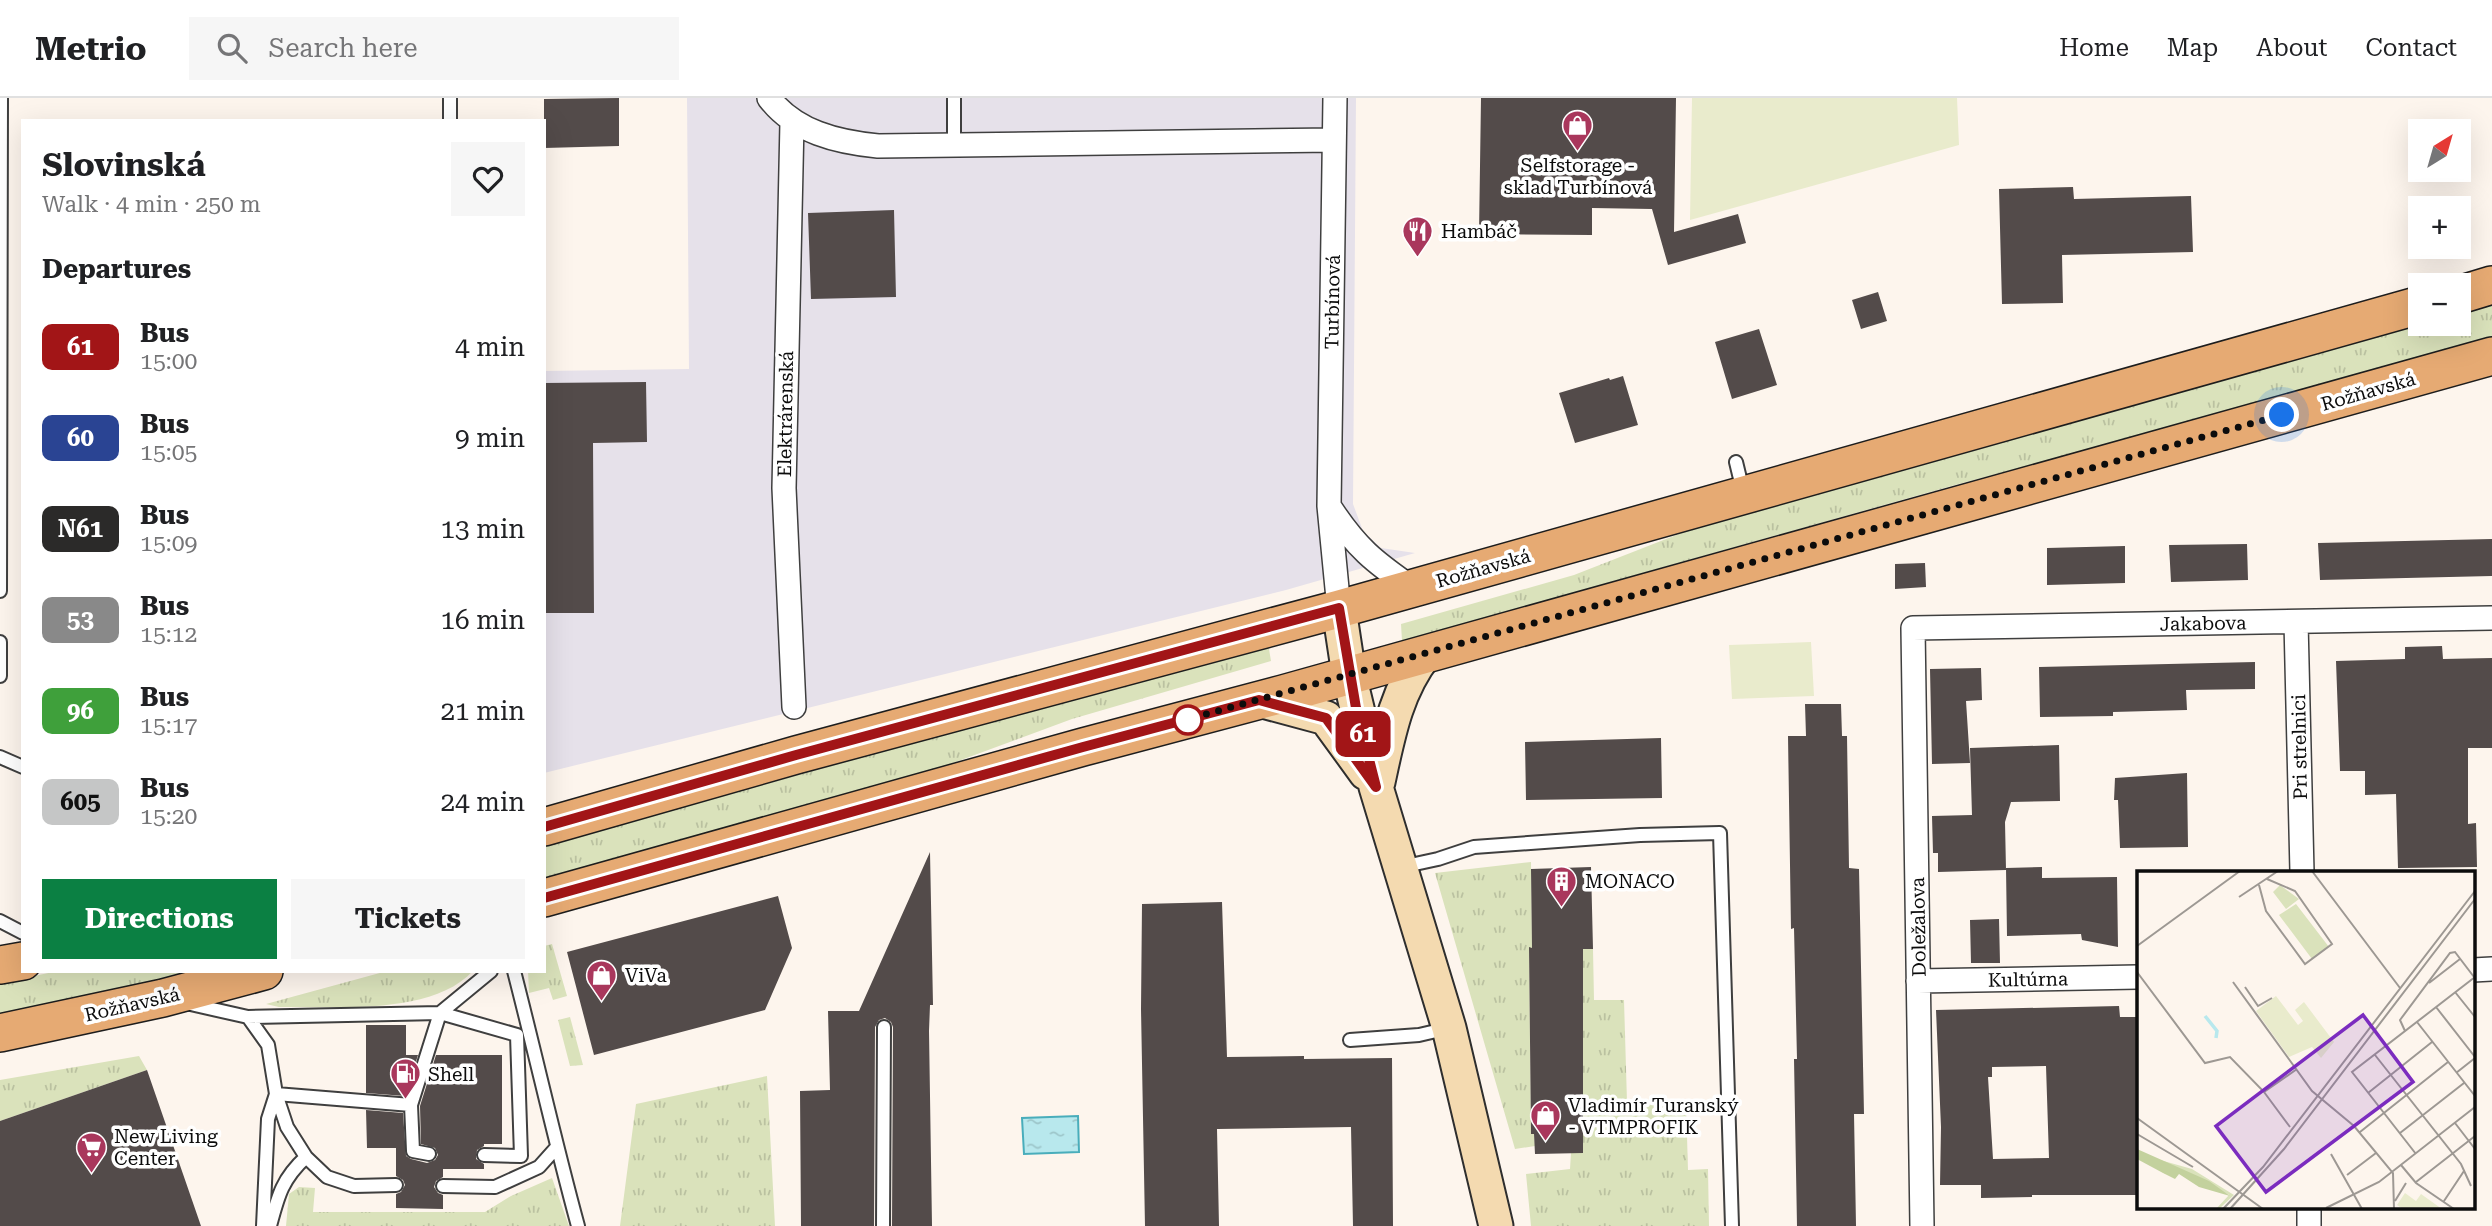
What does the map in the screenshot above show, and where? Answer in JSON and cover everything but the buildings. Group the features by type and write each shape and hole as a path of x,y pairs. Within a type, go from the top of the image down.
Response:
{"main road":[{"path":"2471,291 2492,285"},
{"name":"Rožňavská","path":"546,826 809,751 1412,588 1740,478 2408,308"},
{"name":"Rožňavská","path":"546,900 1083,747 2492,356"},
{"path":"0,965 21,961"},
{"name":"Rožňavská","path":"0,1033 163,998 257,973"}],"street":[{"path":"769,98 792,122 831,139 878,146 1334,140"},
{"name":"Turbínová","path":"1335,98 1329,506 1339,608"},
{"name":"Elektrárenská","path":"792,122 784,488 794,706"},
{"path":"1329,506 1349,536 1371,560 1412,588"},
{"path":"1339,608 1349,675 1376,787 1450,1028 1496,1226"},
{"name":"Jakabova","path":"1913,628 2492,618"},
{"name":"Pri strelnici","path":"2296,622 2302,871"},
{"name":"Doležalova","path":"1913,628 1922,1226"},
{"path":"1376,787 1399,697 1412,670 1425,654"},
{"path":"1259,700 1326,718 1376,787"},
{"path":"2474,970 2492,969"},
{"name":"Kultúrna","path":"1919,981 2137,977"},
{"path":"2309,1208 2309,1226"}],"lane":[{"path":"0,591 1,98"},
{"path":"450,98 450,119"},
{"path":"954,98 954,145"},
{"path":"0,642 0,676"},
{"path":"0,757 21,766"},
{"path":"1401,867 1474,847 1640,835 1720,833 1732,1226"},
{"path":"0,921 21,932"},
{"path":"429,1154 413,1151 411,1105 440,1013 489,973"},
{"path":"515,973 546,1096 556,1148 578,1226"},
{"path":"163,998 248,1017 440,1013 517,1035 521,1156 484,1155"},
{"path":"248,1017 268,1045 276,1094 287,1127 306,1157 327,1177 354,1186 396,1185"},
{"path":"883,1226 884,1027"},
{"path":"1350,1040 1419,1035 1450,1028"},
{"path":"276,1094 411,1105"},
{"path":"263,1226 268,1119 276,1094"},
{"path":"443,1186 495,1187 539,1167 556,1148"},
{"path":"270,1226 279,1191 290,1171 306,1157"}],"shaded area":[{"path":"687,98 1356,98 1353,504 1363,531 1381,548 1415,553 1286,590 546,773 546,371 689,369"}],"green space":[{"path":"1692,98 1957,98 1959,145 1690,220"},
{"path":"2492,303 2492,342 1955,485 1402,641 1401,624 1574,575 1707,523 1763,506 2408,327 2408,336 2471,336 2471,309"},
{"path":"1811,642 1814,696 1732,699 1729,645"},
{"path":"1268,643 1271,661 1072,719 934,770 546,878 546,845"},
{"path":"1531,862 1531,1133 1534,1134 1535,1146 1515,1149 1435,873"},
{"path":"552,944 567,996 553,1000 549,988 529,993 528,973 546,973 546,946"},
{"path":"1583,949 1593,949 1594,1000 1624,1000 1627,1102 1686,1102 1688,1170 1708,1169 1709,1226 1531,1226 1526,1174 1570,1169 1571,1153 1583,1152"},
{"path":"48,973 190,973 97,997 0,1015 0,983"},
{"path":"380,973 470,973 455,985 433,995 382,1006 279,1007 266,1004"},
{"path":"570,1017 583,1065 570,1066 558,1020"},
{"path":"139,1056 147,1070 0,1121 0,1080"},
{"path":"767,1076 775,1226 620,1226 636,1104"},
{"path":"552,1178 569,1226 286,1226 289,1194 299,1187 315,1188 313,1212 485,1212 511,1196"}],"water":[{"path":"1078,1116 1079,1152 1024,1154 1022,1118"}],"bus line":[{"name":"61","path":"546,826 796,755 1339,608 1349,675 1376,787 1326,718 1259,700 546,897"}],"place":[{"name":"Selfstorage - sklad Turbínová","path":"1578,153"},
{"name":"Hambáč","path":"1418,258"},
{"name":"MONACO","path":"1562,908"},
{"name":"ViVa","path":"602,1002"},
{"name":"Shell","path":"405,1101"},
{"name":"Vladimír Turanský - VTMPROFIK","path":"1545,1143"},
{"name":"New Living Center","path":"91,1174"}],"route":[{"path":"1188,720 1185,720 2282,415"}]}
